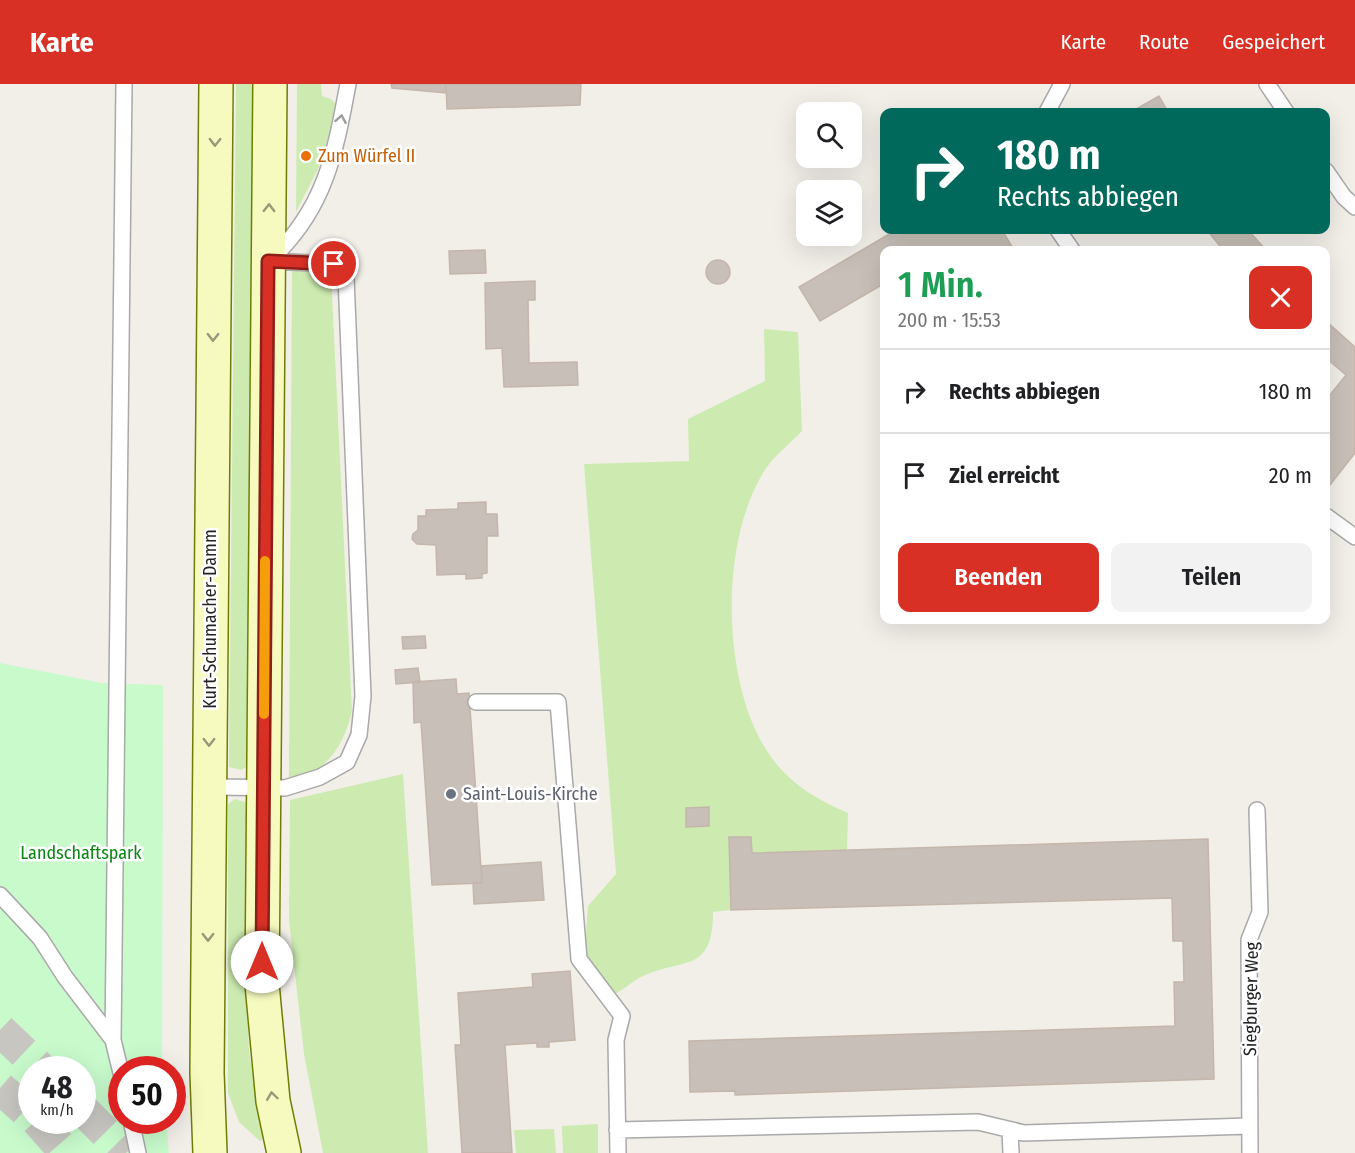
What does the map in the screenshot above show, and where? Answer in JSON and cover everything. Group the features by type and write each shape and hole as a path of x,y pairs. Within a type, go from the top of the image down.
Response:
{"main road":[{"name":"Kurt-Schumacher-Damm","path":"210,1153 207,1073 216,84"},
{"path":"270,84 263,788 264,1016 273,1101 285,1153"}],"lane":[{"path":"117,1056 114,1040 124,84"},
{"path":"268,261 291,241 317,199 335,153 348,84"},
{"path":"1049,108 1062,84"},
{"path":"1267,84 1283,108"},
{"path":"1330,177 1344,197 1355,207"},
{"path":"209,787 285,788 302,784 347,762 359,735 363,696 346,277 342,269 334,264 268,261"},
{"path":"1330,519 1355,537"},
{"path":"476,702 558,702 579,959 622,1017 616,1040 618,1153"},
{"name":"Siegburger Weg","path":"1250,1153 1249,940 1260,912 1257,810"},
{"path":"0,895 40,939 65,977 114,1040"},
{"path":"617,1131 978,1122 1024,1133 1249,1126"},
{"path":"1010,1130 1011,1153"},
{"path":"134,1134 138,1153"}],"green space":[{"path":"236,84 255,84 248,766 241,770 229,767"},
{"path":"297,84 321,84 322,96 331,99 338,106 318,169 296,212"},
{"path":"292,268 321,269 331,273 352,711 344,735 332,756 314,771 289,777"},
{"path":"764,329 798,332 802,431 767,467 751,496 740,531 734,569 732,609 734,648 741,687 752,721 767,751 793,781 824,802 848,813 847,850 752,853 731,910 713,912 712,932 708,946 701,955 692,961 641,977 617,993 610,990 584,959 588,906 616,874 584,464 689,461 688,419 765,381"},
{"name":"Landschaftspark","path":"0,663 102,683 163,685 162,1056 108,1056 108,1134 167,1134 169,1153 0,1153"},
{"path":"403,774 428,1153 323,1153 304,1054 289,920 290,800"},
{"path":"235,799 248,803 247,1005 249,1051 262,1134 260,1141 239,1122 228,1093 228,804"},
{"path":"598,1124 598,1153 563,1153 562,1126"},
{"path":"554,1129 556,1153 516,1153 514,1130"}],"building":[{"path":"391,84 446,84 446,93 392,88"},
{"path":"446,84 581,84 580,105 447,109"},
{"path":"1159,96 1166,108 1138,108"},
{"path":"889,234 1004,234 1012,246 880,246 880,286 820,321 799,287"},
{"path":"1210,234 1252,234 1262,246 1220,246"},
{"path":"485,250 486,273 450,274 449,251"},
{"path":"718,260 723,261 729,267 729,277 723,283 718,284 713,283 707,277 706,272 707,267 713,261"},
{"path":"535,281 535,300 528,300 529,363 577,362 578,385 504,387 502,348 486,349 485,283"},
{"path":"1330,325 1355,347 1355,453 1330,485 1330,395 1346,375 1330,361"},
{"path":"486,502 486,514 497,514 498,536 487,536 487,573 482,574 482,578 466,579 466,574 437,575 436,545 417,544 412,539 413,534 418,530 418,516 426,516 426,510 458,509 458,503"},
{"path":"425,636 426,648 403,649 402,637"},
{"path":"418,668 420,682 396,684 395,670"},
{"name":"Saint-Louis-Kirche","path":"456,679 457,694 469,693 482,883 432,885 421,722 414,723 413,682"},
{"path":"709,807 709,826 686,827 686,808"},
{"path":"729,837 751,837 752,853 1208,839 1214,1079 735,1095 735,1091 690,1092 689,1041 1175,1026 1174,982 1184,982 1183,941 1173,941 1172,898 731,910"},
{"path":"541,862 544,900 474,904 473,883 482,883 481,866"},
{"path":"570,971 575,1040 549,1042 549,1047 537,1047 537,1043 505,1045 512,1153 462,1153 455,1045 461,1045 458,993 533,987 532,974"}],"tunnel":[{"path":"0,1030 27,1056"},
{"path":"0,1088 18,1104"},
{"path":"96,1123 126,1153"},
{"path":"49,1134 66,1153"}],"slow traffic":[{"path":"264,714 265,561"}],"place":[{"name":"Zum Würfel II","path":"306,156"},
{"name":"Saint-Louis-Kirche","path":"451,794"}],"route":[{"path":"262,962 268,261 334,264"}]}
